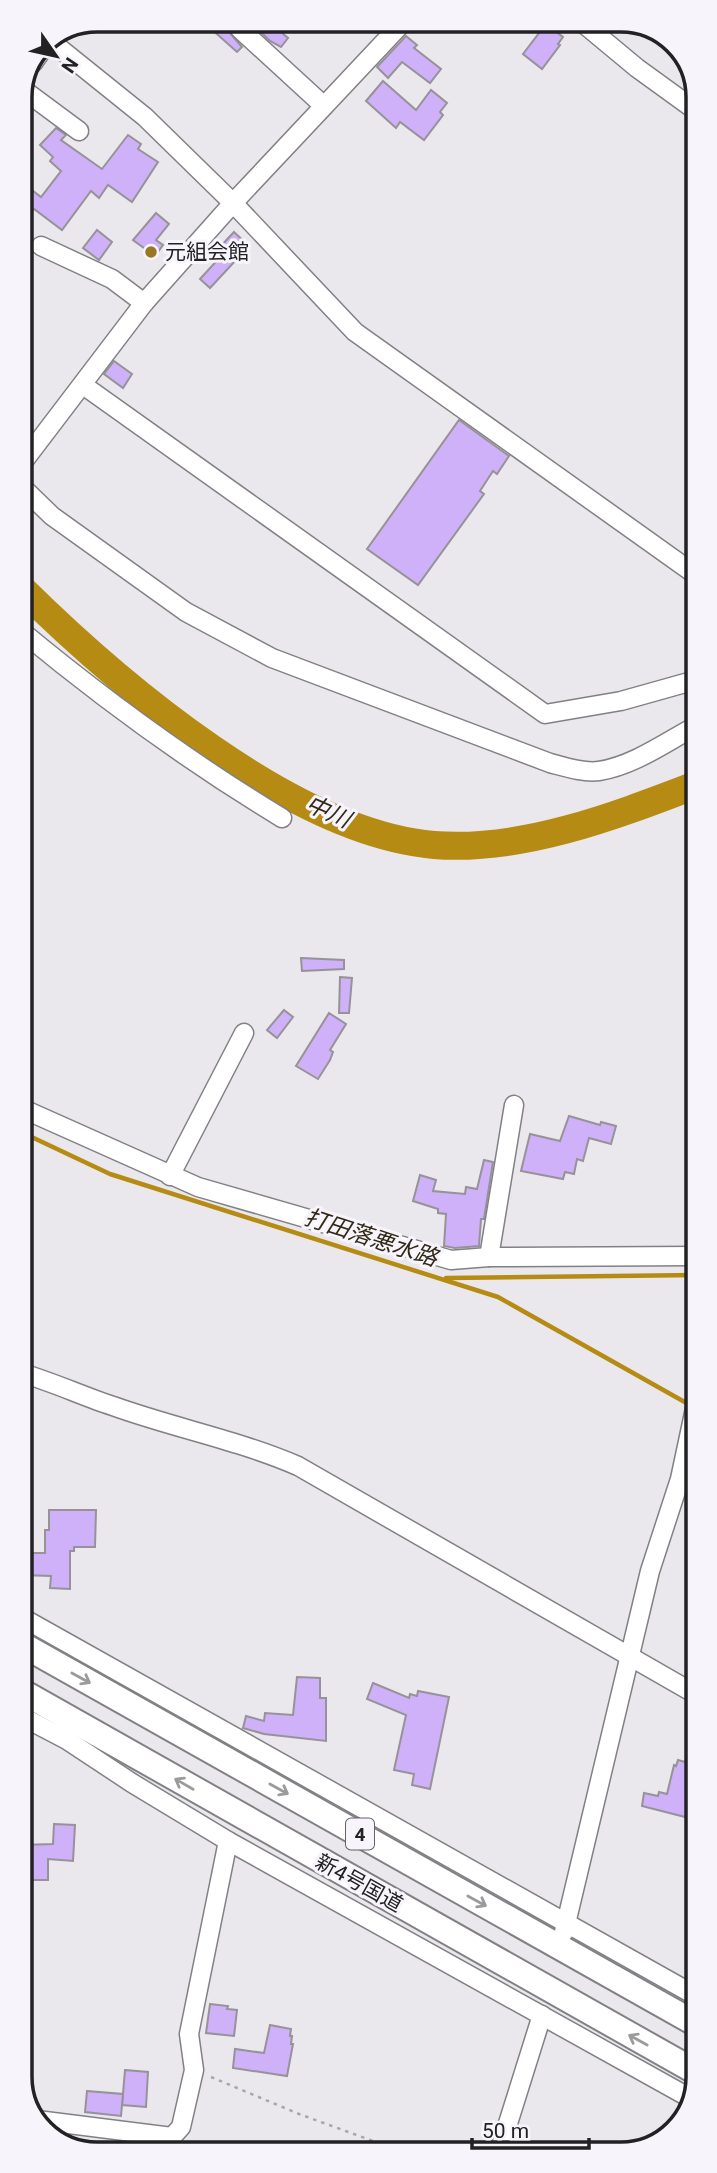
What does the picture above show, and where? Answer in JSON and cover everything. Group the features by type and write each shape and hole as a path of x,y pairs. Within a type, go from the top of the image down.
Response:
{"highway":[{"name":"新4号国道","path":"32,1650 686,2018"},
{"name":"新4号国道","path":"32,1701 57,1723 686,2066"}],"street":[{"path":"243,32 324,106"},
{"path":"32,451 144,303 233,203 394,32"},
{"path":"593,32 636,68 686,104"},
{"path":"56,47 145,117 233,203 355,332 686,568"},
{"path":"32,96 79,131"},
{"path":"41,246 112,279 144,303"},
{"path":"83,385 545,714 621,701 686,683"},
{"path":"32,497 52,516 186,612 229,637 272,659 550,763 599,771 628,762 686,731"},
{"path":"32,640 200,766 282,818"},
{"path":"170,1176 244,1033"},
{"path":"489,1257 514,1105"},
{"path":"32,1113 198,1187 451,1260 489,1257 686,1256"},
{"path":"32,1376 112,1406 262,1450 298,1466 686,1689"},
{"path":"559,1947 568,1923 650,1571 680,1479 686,1451"},
{"path":"32,1623 686,1990"},
{"path":"32,1718 57,1723 228,1841 683,2094"},
{"path":"172,2141 181,2127 194,2070 189,2034 228,1841"},
{"path":"502,2142 542,2015"},
{"path":"52,2123 149,2141"}],"path":[{"path":"194,2070 299,2114 374,2142"}],"building":[{"path":"215,32 229,32 242,47 237,52"},
{"path":"261,32 283,32 288,38 281,47"},
{"path":"540,32 556,32 563,37 542,69 523,54"},
{"path":"406,36 417,45 414,48 441,69 430,83 402,62 388,78 377,67"},
{"path":"383,81 416,110 431,90 447,103 440,112 443,115 424,140 400,122 396,128 366,101"},
{"path":"56,128 66,135 61,140 102,169 128,135 141,144 138,149 158,162 132,202 108,185 99,198 91,191 62,230 34,209 32,212 32,190 41,197 61,171 50,161 53,157 40,145"},
{"path":"156,213 169,224 156,240 163,245 155,256 133,240"},
{"path":"97,230 112,242 99,260 83,248"},
{"path":"234,232 249,246 210,288 200,279 223,254 218,249"},
{"path":"114,361 132,374 123,388 104,374"},
{"path":"459,420 509,456 497,474 493,471 480,491 484,494 418,585 367,549"},
{"path":"301,958 344,960 344,969 302,971"},
{"path":"340,977 352,978 349,1013 339,1013"},
{"path":"284,1010 293,1017 277,1038 267,1030"},
{"path":"329,1013 346,1024 330,1050 333,1052 330,1060 318,1079 296,1066"},
{"path":"569,1116 600,1125 601,1122 616,1126 611,1144 589,1138 583,1161 577,1159 574,1174 565,1172 563,1179 521,1171 530,1134 560,1141"},
{"path":"484,1160 493,1162 484,1219 481,1219 479,1246 444,1246 446,1214 413,1201 420,1175 436,1180 433,1191 465,1194 466,1187 477,1189"},
{"path":"49,1510 96,1510 95,1547 74,1547 74,1551 70,1551 70,1589 50,1588 51,1576 32,1575 32,1553 45,1553 45,1530 49,1530"},
{"path":"297,1677 320,1678 320,1698 326,1698 326,1741 264,1734 243,1728 246,1716 264,1721 265,1713 293,1715"},
{"path":"373,1683 409,1698 410,1694 417,1696 418,1691 449,1697 430,1789 412,1785 414,1774 394,1770 406,1715 367,1699"},
{"path":"678,1760 686,1762 685,1817 642,1806 644,1793 658,1796 659,1792 667,1794 674,1765 676,1766"},
{"path":"54,1824 75,1825 73,1861 48,1859 48,1880 32,1880 32,1845 53,1844"},
{"path":"210,2004 237,2010 234,2036 206,2033"},
{"path":"270,2025 291,2029 293,2044 287,2076 233,2068 235,2049 264,2053"},
{"path":"125,2070 148,2072 146,2107 122,2105"},
{"path":"87,2091 123,2094 121,2116 85,2112"}],"waterway":[{"name":"中川","path":"32,598 106,667 211,748 267,784 324,813 380,834 434,845 501,843 568,829 686,789"},
{"name":"打田落悪水路","path":"32,1137 110,1174 498,1297 686,1403"},
{"path":"446,1278 686,1275"}],"place":[{"name":"元組会館","path":"151,252"}]}
